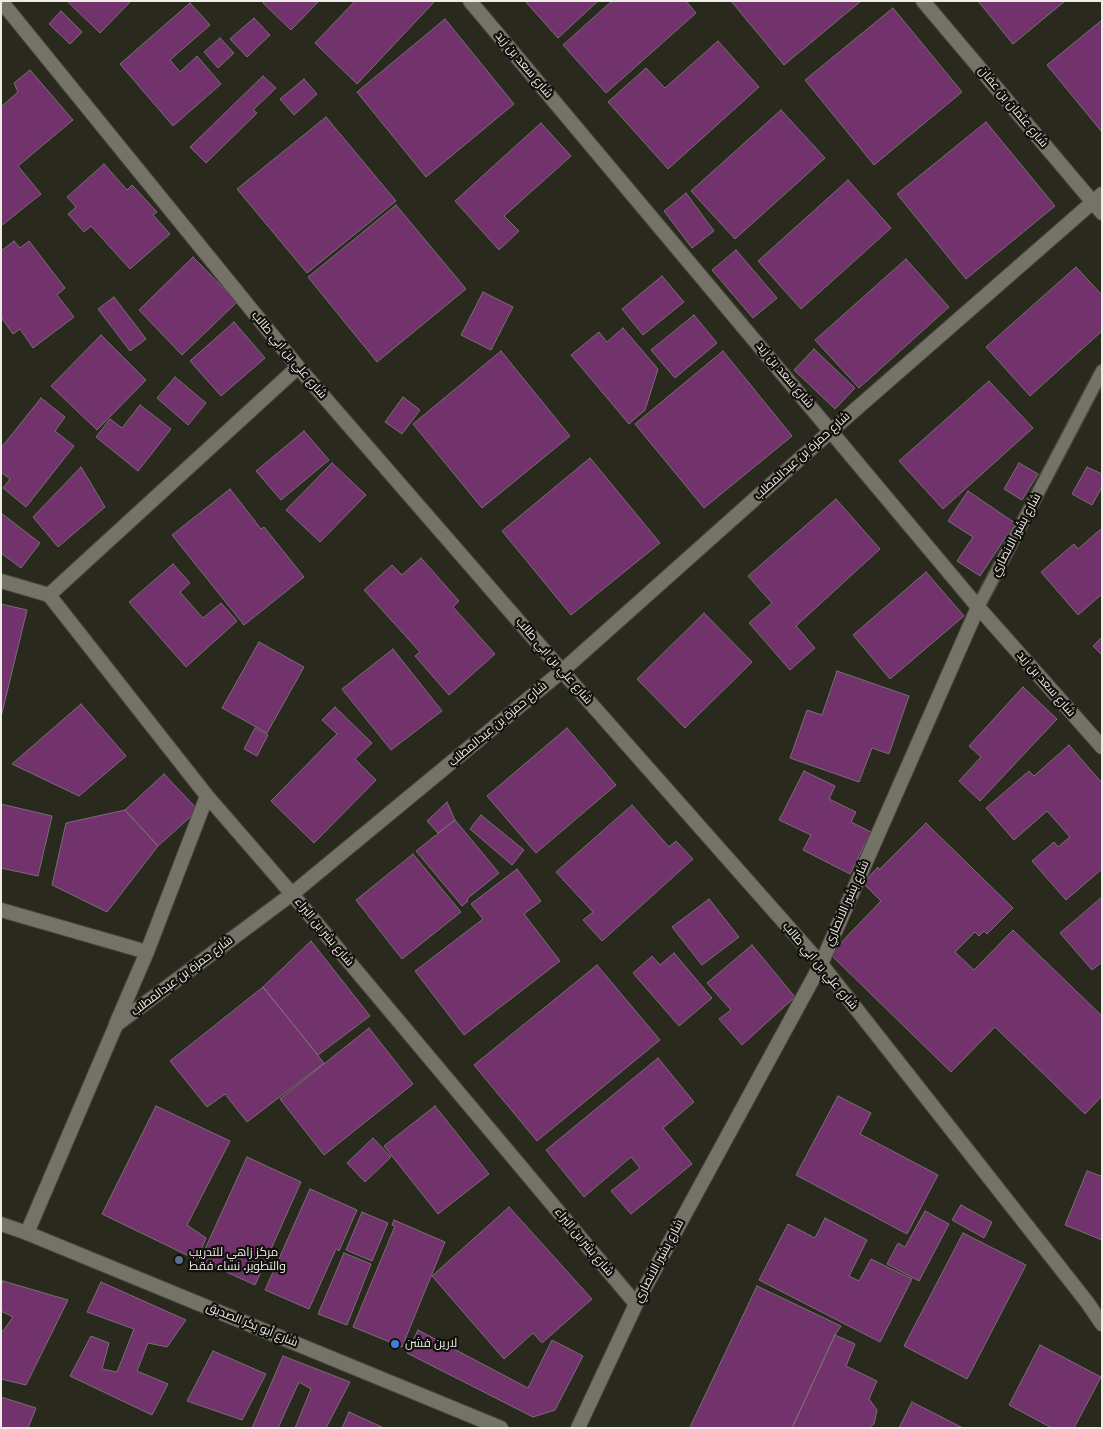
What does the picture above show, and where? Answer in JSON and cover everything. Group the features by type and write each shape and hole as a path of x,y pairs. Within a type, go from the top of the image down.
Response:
{"street":[{"name":"شارع علي بن ابي طالب","path":"1,1 298,367 562,671 821,964 1087,1302 1102,1324"},
{"name":"شارع سعد بن زيد","path":"470,1 832,430 978,607 1102,747"},
{"name":"شارع عثمان بن عفان","path":"923,1 1097,197 1102,213"},
{"name":"شارع حمزة بن عبدالمطلب","path":"116,1025 292,894 562,671 1097,197"},
{"path":"1,581 49,595 298,367"},
{"name":"شارع بشر بن البراء","path":"49,595 208,796 636,1304"},
{"name":"شارع بشير الانصاري","path":"578,1428 636,1304 821,964 978,607"},
{"path":"27,1233 147,952 208,796"},
{"path":"1,910 147,952"},
{"name":"شارع أبو بكر الصديق","path":"1,1224 501,1428"}],"lane":[{"name":"شارع بشير الانصاري","path":"978,607 1102,371"}],"building":[{"path":"67,1 131,1 100,33"},
{"path":"265,1 319,1 291,30 263,3"},
{"path":"355,1 435,1 357,84 315,43"},
{"path":"525,1 598,1 558,38"},
{"path":"612,1 686,1 696,13 606,93 563,45"},
{"path":"731,1 861,1 784,65"},
{"path":"978,1 1065,1 1013,44"},
{"path":"190,3 210,25 170,60 180,72 197,56 221,84 173,126 120,64"},
{"path":"893,8 962,92 874,165 805,80"},
{"path":"61,11 82,32 70,44 49,24"},
{"path":"254,18 270,35 247,57 230,39"},
{"path":"445,19 514,104 426,177 357,92"},
{"path":"1102,20 1102,132 1047,65"},
{"path":"220,38 234,53 218,68 204,52"},
{"path":"718,41 759,87 668,169 608,102 646,68 665,88"},
{"path":"30,70 73,120 18,166 41,194 1,226 1,107 18,92 14,83"},
{"path":"263,76 276,88 253,110 257,113 206,163 190,147"},
{"path":"304,79 317,94 294,115 280,99"},
{"path":"781,110 825,158 735,239 691,191"},
{"path":"326,117 396,201 307,273 237,189"},
{"path":"986,122 1055,206 966,279 897,194"},
{"path":"541,123 571,156 504,216 519,231 499,250 455,201"},
{"path":"104,164 127,190 132,185 157,212 153,215 170,234 130,269 91,226 84,232 68,214 76,207 67,197"},
{"path":"848,180 891,228 801,309 758,261"},
{"path":"686,193 714,231 692,248 664,211"},
{"path":"396,205 466,289 377,362 308,277"},
{"path":"14,241 20,248 29,241 65,288 57,295 74,317 33,348 20,329 13,334 1,317 1,251"},
{"path":"736,250 777,298 753,318 712,270"},
{"path":"193,257 237,302 182,355 139,310"},
{"path":"906,259 949,307 859,388 815,340"},
{"path":"1076,267 1102,295 1102,331 1030,396 986,347"},
{"path":"662,276 684,302 643,335 622,309"},
{"path":"483,292 513,307 491,350 461,335"},
{"path":"114,297 146,339 130,351 98,309"},
{"path":"694,315 717,343 675,378 651,350"},
{"path":"234,322 265,358 221,396 190,361"},
{"path":"623,328 658,369 645,410 629,424 571,355 599,332 607,342"},
{"path":"101,335 146,380 97,430 51,386"},
{"path":"814,349 855,388 835,409 794,370"},
{"path":"501,351 570,436 482,508 413,424"},
{"path":"723,351 792,436 704,508 635,424"},
{"path":"175,377 206,403 188,425 157,398"},
{"path":"989,381 1033,428 943,509 899,461"},
{"path":"403,397 420,410 402,434 385,422"},
{"path":"41,398 65,417 55,431 74,446 26,507 3,488 10,479 1,472 1,448"},
{"path":"140,405 171,429 138,471 96,437 110,419 122,428"},
{"path":"304,431 329,460 281,500 256,471"},
{"path":"590,458 660,543 571,615 502,531"},
{"path":"332,463 366,495 320,542 286,510"},
{"path":"1019,463 1038,474 1022,500 1004,489"},
{"path":"81,467 105,507 58,547 33,517"},
{"path":"1087,467 1102,474 1102,487 1092,505 1072,494"},
{"path":"230,489 261,529 264,527 304,577 244,625 172,535"},
{"path":"968,491 1015,523 980,576 957,561 973,537 948,521"},
{"path":"836,499 880,549 796,626 815,648 790,670 749,623 772,603 748,576"},
{"path":"1,513 40,543 21,568 1,553"},
{"path":"1102,528 1102,594 1078,615 1041,572 1074,544 1078,549"},
{"path":"421,558 459,601 453,607 495,654 449,695 415,656 420,652 364,590 392,565 402,575"},
{"path":"173,564 190,583 180,592 203,618 221,603 237,621 186,667 129,602"},
{"path":"926,572 964,616 890,679 853,635"},
{"path":"1,604 27,610 1,717"},
{"path":"704,613 752,662 685,728 637,679"},
{"path":"1102,637 1102,655 1093,646"},
{"path":"259,642 304,667 267,733 222,708"},
{"path":"393,649 442,711 391,750 342,689"},
{"path":"837,671 909,696 889,754 872,748 859,782 790,758 807,710 822,715"},
{"path":"1023,687 1057,719 980,801 959,781 981,757 969,746"},
{"path":"81,704 126,756 79,796 12,764"},
{"path":"335,707 372,743 355,759 376,780 314,843 271,801 337,734 322,720"},
{"path":"255,728 268,735 257,756 244,749"},
{"path":"567,728 616,785 536,853 487,796"},
{"path":"1069,745 1102,783 1102,869 1066,900 1032,861 1054,842 1058,847 1070,837 1047,811 1014,840 986,808 1029,771 1034,776"},
{"path":"804,771 835,786 829,799 856,812 851,822 871,832 850,874 803,850 811,835 779,820"},
{"path":"164,774 198,810 158,846 125,810"},
{"path":"447,802 455,820 438,833 427,821"},
{"path":"1,804 52,816 38,876 1,868"},
{"path":"632,805 669,847 676,841 693,859 602,941 583,920 593,912 556,872"},
{"path":"125,810 158,846 107,912 52,885 66,823"},
{"path":"481,815 524,850 512,865 470,829"},
{"path":"455,820 499,873 467,899 468,901 462,906 416,851"},
{"path":"926,823 1013,908 987,934 984,931 979,936 975,932 955,952 974,970 1013,930 1102,1016 1102,1096 1085,1114 995,1027 951,1072 830,954 881,901 863,883 878,867 879,870"},
{"path":"413,854 461,912 402,959 356,900"},
{"path":"517,869 541,901 524,914 560,961 464,1035 415,971 483,919 471,904"},
{"path":"1102,897 1102,962 1092,970 1060,933"},
{"path":"709,899 739,937 702,965 672,927"},
{"path":"311,941 370,1016 318,1055 263,987"},
{"path":"752,945 795,997 742,1045 719,1019 731,1010 707,983"},
{"path":"674,953 712,998 679,1026 633,973 652,956 660,965"},
{"path":"597,965 660,1040 537,1141 474,1065"},
{"path":"263,987 324,1063 247,1122 225,1094 207,1107 170,1061"},
{"path":"369,1028 413,1084 324,1155 280,1099"},
{"path":"658,1058 694,1102 663,1128 692,1164 631,1214 611,1191 640,1168 631,1157 584,1197 546,1150"},
{"path":"838,1096 871,1113 860,1134 938,1175 907,1234 796,1175"},
{"path":"156,1106 230,1141 187,1225 206,1238 197,1260 102,1214"},
{"path":"435,1106 489,1174 438,1214 384,1146"},
{"path":"373,1138 391,1157 365,1182 347,1163"},
{"path":"247,1157 301,1182 255,1285 200,1260"},
{"path":"1087,1171 1101,1176 1102,1174 1102,1240 1065,1225"},
{"path":"310,1189 357,1210 339,1251 336,1249 309,1309 265,1290"},
{"path":"961,1205 992,1222 984,1238 952,1220"},
{"path":"509,1207 592,1299 542,1343 533,1333 504,1359 432,1276"},
{"path":"925,1211 949,1224 919,1281 887,1264 898,1243 905,1247"},
{"path":"362,1212 388,1223 372,1261 346,1250"},
{"path":"825,1218 867,1240 849,1276 859,1281 871,1259 912,1279 880,1342 759,1280 788,1224 815,1238"},
{"path":"394,1220 445,1242 402,1347 353,1327 395,1226 392,1225"},
{"path":"963,1233 1026,1265 967,1379 904,1346"},
{"path":"344,1253 371,1264 347,1325 318,1314"},
{"path":"3,1281 68,1300 26,1385 1,1379 1,1331 3,1331 13,1317 1,1311 1,1286"},
{"path":"101,1282 186,1320 167,1347 148,1343 137,1371 168,1384 152,1415 70,1376 91,1336 109,1343 102,1369 117,1372 134,1329 87,1312"},
{"path":"757,1286 841,1326 835,1335 792,1428 691,1428 690,1427"},
{"path":"418,1330 528,1388 552,1340 583,1356 555,1410 533,1417 407,1353"},
{"path":"835,1335 855,1344 846,1366 877,1381 869,1399 877,1410 874,1424 869,1428 792,1428"},
{"path":"1040,1345 1101,1377 1074,1428 1052,1428 1009,1405"},
{"path":"213,1351 266,1374 242,1420 187,1401"},
{"path":"283,1356 350,1382 326,1428 295,1428 311,1389 299,1382 278,1428 252,1428"},
{"path":"1,1397 36,1408 28,1428 1,1428"},
{"path":"912,1402 963,1428 899,1428"},
{"path":"349,1412 384,1428 342,1428"}],"place":[{"name":"مركز زاهي للتدريب والتطوير. نساء فقط","path":"179,1260"},
{"name":"لارين فشن","path":"395,1344"}]}
